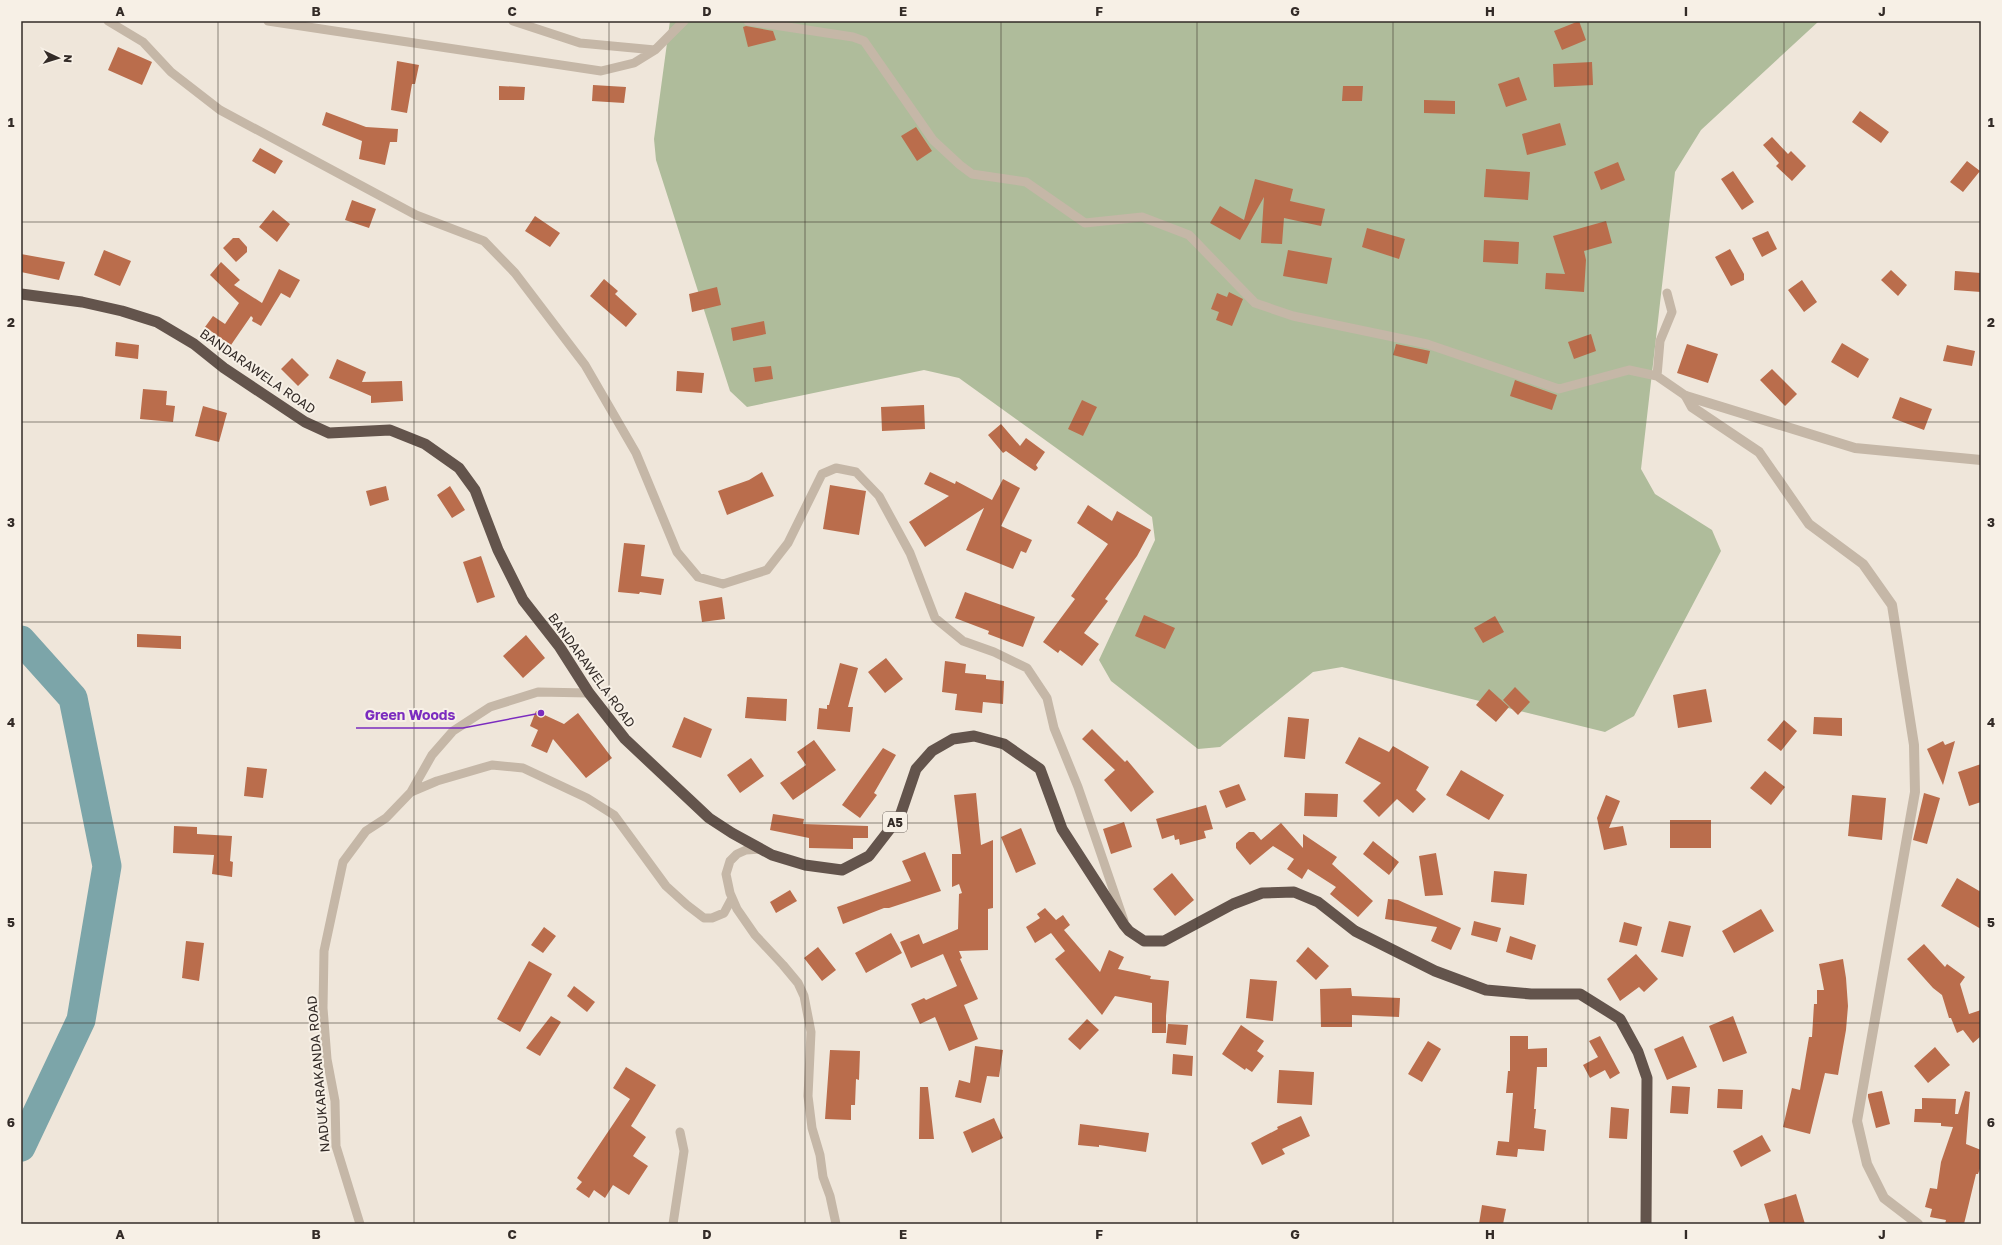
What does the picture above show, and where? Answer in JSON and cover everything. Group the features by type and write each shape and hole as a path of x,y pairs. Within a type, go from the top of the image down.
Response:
{"highway":[{"name":"BANDARAWELA ROAD","path":"21,294 82,302 122,311 157,322 194,344 224,368 305,422 329,433 390,430 425,444 459,468 475,490 498,550 523,600 559,646 589,693 625,739 710,818 732,833 772,855 805,865 842,870 869,856 900,816 916,769 932,751 953,739 974,736 1004,744 1040,769 1062,829 1129,931 1144,941 1164,941 1233,904 1262,892 1294,892 1318,902 1356,931 1435,971 1486,990 1531,994 1580,994 1620,1019 1638,1052 1647,1078 1646,1224"}],"street":[{"path":"1686,396 1855,448 1981,460"},
{"path":"1686,396 1692,407 1759,452 1809,524 1863,564 1892,605 1914,746 1915,792 1857,1121 1867,1164 1884,1198 1918,1224"}],"lane":[{"path":"108,21 144,42 171,72 220,110 416,215 484,241 515,274 585,365 636,453 677,552 698,577 723,584 767,570 788,543 822,474 836,468 856,472 879,496 910,553 935,618 963,641 994,652 1027,668 1047,698 1054,728 1078,787 1125,924"},
{"path":"268,21 601,71 634,63 655,50 684,21"},
{"path":"513,21 580,43 655,50"},
{"path":"748,21 853,37 864,41 933,140 972,174 1026,182 1085,223 1142,217 1189,235 1255,303 1293,316 1427,344 1559,389 1628,370 1657,376 1686,396"},
{"path":"1657,376 1660,341 1672,312 1667,293"},
{"path":"411,792 432,755 454,731 490,707 538,692 589,693"},
{"name":"NADUKARAKANDA ROAD","path":"360,1224 336,1146 335,1102 327,1059 323,1008 324,952 343,862 366,832 386,818 411,792 437,781 492,765 523,768 587,798 614,816 666,886 687,906 704,918 712,918 724,913 732,898"},
{"path":"760,849 746,850 736,854 730,861 726,874 732,898 755,936 798,983 804,996 811,1032 808,1096 812,1128 820,1155 823,1177 836,1224"},
{"path":"673,1224 684,1151 680,1132"}],"green space":[{"path":"670,21 1819,21 1701,130 1675,172 1641,469 1655,494 1712,530 1721,551 1634,716 1605,732 1342,667 1313,672 1220,747 1198,749 1111,681 1099,660 1155,540 1152,517 959,378 924,370 747,407 730,391 656,160 654,139"}],"building":[{"path":"1579,21 1586,40 1562,50 1554,31"},
{"path":"746,26 773,31 776,40 748,47 743,27"},
{"path":"118,47 152,62 142,85 108,70"},
{"path":"397,61 419,65 415,84 412,84 407,113 391,110"},
{"path":"1592,62 1593,85 1554,87 1553,64"},
{"path":"1519,77 1527,100 1506,107 1498,84"},
{"path":"593,85 626,87 624,103 592,101"},
{"path":"499,86 525,87 524,100 499,100"},
{"path":"1343,86 1363,86 1362,101 1342,101"},
{"path":"1424,100 1455,101 1455,114 1424,113"},
{"path":"1860,111 1889,132 1881,143 1852,122"},
{"path":"326,112 366,127 398,129 397,142 390,142 385,165 359,159 362,141 322,125"},
{"path":"1560,123 1566,145 1527,155 1522,134"},
{"path":"916,127 932,151 917,161 901,136"},
{"path":"1772,137 1788,154 1791,151 1806,166 1792,181 1776,166 1779,163 1763,145"},
{"path":"260,148 283,161 275,174 252,161"},
{"path":"1967,161 1980,171 1963,192 1950,182"},
{"path":"1618,162 1625,180 1601,190 1594,172"},
{"path":"1486,169 1530,172 1528,200 1484,197"},
{"path":"1733,171 1754,202 1742,210 1721,179"},
{"path":"1255,179 1293,189 1290,201 1325,209 1321,226 1284,218 1282,244 1261,243 1264,197 1240,240 1210,223 1220,206 1244,220"},
{"path":"352,200 376,209 369,228 345,220"},
{"path":"273,210 290,224 277,242 259,227"},
{"path":"535,216 560,233 550,247 525,231"},
{"path":"1606,221 1612,243 1584,251 1586,260 1584,292 1545,289 1546,273 1565,274 1553,236"},
{"path":"1367,228 1405,239 1399,259 1362,247"},
{"path":"1768,231 1777,249 1762,257 1752,238"},
{"path":"233,238 239,238 247,247 247,252 236,262 223,248"},
{"path":"1484,240 1519,242 1518,264 1483,262"},
{"path":"1730,249 1744,274 1744,280 1731,286 1715,257"},
{"path":"104,250 131,261 120,286 94,275"},
{"path":"1288,250 1332,258 1327,284 1283,276"},
{"path":"21,254 65,262 59,280 21,272"},
{"path":"221,262 240,280 234,285 262,303 279,269 300,280 290,298 281,293 261,326 252,321 253,318 251,316 231,345 205,327 213,316 225,324 239,303 210,275"},
{"path":"1891,270 1907,285 1898,296 1881,280"},
{"path":"1955,271 1981,273 1981,292 1954,290"},
{"path":"604,279 618,291 615,294 637,314 626,327 590,296"},
{"path":"1802,280 1817,302 1804,312 1788,290"},
{"path":"717,287 721,305 692,312 689,294"},
{"path":"1229,292 1243,299 1232,326 1216,320 1219,312 1211,309 1217,293 1227,297"},
{"path":"764,321 766,334 733,341 731,328"},
{"path":"1591,334 1596,351 1574,359 1568,342"},
{"path":"116,342 139,345 138,359 115,356"},
{"path":"1842,343 1869,359 1858,378 1831,362"},
{"path":"1396,344 1430,351 1427,364 1393,355"},
{"path":"1687,344 1718,354 1708,383 1677,373"},
{"path":"1947,345 1975,351 1972,366 1943,361"},
{"path":"292,358 309,375 298,386 281,369"},
{"path":"337,359 366,372 362,382 402,381 403,401 371,403 371,396 329,378"},
{"path":"771,366 773,379 755,382 753,368"},
{"path":"1772,369 1797,394 1785,406 1760,380"},
{"path":"677,371 704,373 702,393 676,391"},
{"path":"1515,380 1557,395 1552,410 1510,396"},
{"path":"143,389 167,391 166,405 175,406 173,422 140,419"},
{"path":"1900,397 1932,409 1924,430 1892,418"},
{"path":"1082,400 1097,407 1083,436 1068,429"},
{"path":"924,405 925,429 882,431 881,407"},
{"path":"203,406 227,413 219,442 195,436"},
{"path":"1001,424 1020,446 1026,438 1045,452 1036,465 1038,468 1035,471 1006,451 1003,453 988,435"},
{"path":"762,472 774,496 727,515 718,491 749,480"},
{"path":"930,472 955,484 956,481 992,500 1003,479 1020,488 1001,526 1032,540 1026,553 1021,551 1013,569 966,550 984,508 925,547 909,522 949,496 924,484"},
{"path":"830,485 866,491 859,535 823,529"},
{"path":"386,486 389,500 370,506 366,491"},
{"path":"450,486 465,510 452,518 437,495"},
{"path":"1088,505 1112,521 1117,511 1151,530 1137,556 1105,599 1108,601 1084,633 1099,644 1082,666 1060,650 1058,653 1043,642 1075,599 1071,596 1108,544 1077,523"},
{"path":"624,543 645,545 641,576 664,579 661,595 640,592 639,594 618,592"},
{"path":"481,556 495,597 477,603 463,562"},
{"path":"965,592 1035,617 1023,647 988,634 989,631 955,618"},
{"path":"722,597 725,619 702,622 699,601"},
{"path":"1144,615 1175,628 1165,649 1135,636"},
{"path":"1495,616 1504,632 1483,643 1474,628"},
{"path":"137,634 181,636 181,649 137,647"},
{"path":"526,635 545,658 523,678 503,656"},
{"path":"886,658 903,679 885,693 868,672"},
{"path":"945,661 966,664 965,673 986,675 986,679 1004,681 1003,704 983,702 982,713 955,710 957,694 942,692"},
{"path":"840,663 858,668 848,707 853,707 850,732 817,729 819,708 827,709 827,705 829,705"},
{"path":"1515,687 1530,702 1518,715 1503,700"},
{"path":"1489,689 1509,707 1496,722 1476,705"},
{"path":"1706,689 1712,722 1678,728 1673,695"},
{"path":"747,697 787,699 786,721 745,718"},
{"path":"536,711 564,724 578,713 612,758 586,778 553,739 547,753 531,746 538,730 530,726"},
{"path":"684,717 712,729 701,758 672,747"},
{"path":"1288,717 1309,719 1305,759 1284,757"},
{"path":"1814,717 1842,718 1842,736 1813,734"},
{"path":"1784,720 1797,731 1781,751 1767,740"},
{"path":"1092,729 1125,762 1127,760 1154,792 1131,812 1104,780 1115,770 1082,739"},
{"path":"1359,737 1389,752 1393,746 1429,767 1416,790 1426,799 1413,813 1397,799 1379,817 1363,801 1381,783 1345,763"},
{"path":"814,740 836,770 793,800 780,783 806,765 797,752"},
{"path":"1943,741 1945,745 1955,741 1943,785 1927,749"},
{"path":"883,748 896,755 874,793 877,795 860,818 842,805"},
{"path":"751,758 764,776 740,793 727,775"},
{"path":"1981,764 1981,802 1969,806 1958,772"},
{"path":"247,767 267,769 263,798 244,796"},
{"path":"1461,770 1504,795 1489,820 1446,795"},
{"path":"1765,771 1785,787 1771,805 1750,788"},
{"path":"1239,784 1246,800 1226,808 1219,791"},
{"path":"976,793 981,845 993,840 993,908 988,909 988,950 959,951 962,958 960,959 978,999 964,1005 978,1039 949,1051 935,1017 920,1024 911,1004 924,998 926,1000 957,986 943,954 911,968 900,942 919,934 923,944 958,929 959,894 962,893 959,884 952,887 952,854 961,854 954,795"},
{"path":"1305,793 1338,794 1337,817 1304,816"},
{"path":"1924,793 1940,798 1927,844 1913,840"},
{"path":"1606,795 1620,801 1609,828 1623,826 1627,845 1604,850 1597,818"},
{"path":"1852,795 1886,798 1882,840 1848,836"},
{"path":"1206,805 1213,829 1204,831 1206,838 1180,845 1179,839 1175,840 1174,835 1162,839 1156,819"},
{"path":"773,814 804,819 803,824 868,826 868,838 853,838 853,849 809,848 809,838 770,830"},
{"path":"1670,820 1711,820 1711,848 1670,848"},
{"path":"1124,822 1132,847 1111,854 1103,829"},
{"path":"1281,823 1303,848 1303,834 1337,857 1332,864 1373,901 1358,917 1330,894 1336,887 1308,869 1302,879 1287,869 1294,859 1273,846 1250,865 1236,848 1236,843 1249,832 1254,832 1261,840"},
{"path":"174,826 197,827 197,834 232,836 230,861 233,862 232,877 212,874 214,855 173,853"},
{"path":"1021,828 1036,864 1016,873 1001,837"},
{"path":"1373,841 1399,862 1389,875 1363,854"},
{"path":"925,852 941,891 889,908 884,908 843,924 837,907 911,881 902,861"},
{"path":"1436,853 1443,895 1425,896 1419,856"},
{"path":"1494,871 1527,874 1524,905 1491,902"},
{"path":"1172,873 1194,900 1175,916 1153,889"},
{"path":"1957,878 1981,892 1981,929 1941,906"},
{"path":"790,890 797,901 776,913 770,902"},
{"path":"1388,899 1398,900 1461,928 1451,950 1431,941 1437,927 1385,919"},
{"path":"1045,908 1056,920 1063,915 1070,925 1064,930 1100,972 1109,950 1124,957 1118,969 1151,976 1150,979 1169,981 1166,1033 1152,1033 1152,1003 1115,996 1102,1015 1055,959 1065,951 1051,933 1035,943 1026,927 1040,918 1037,914"},
{"path":"1761,909 1774,931 1734,953 1722,931"},
{"path":"1474,921 1501,928 1497,942 1471,935"},
{"path":"1669,921 1691,926 1683,957 1661,952"},
{"path":"1624,922 1642,927 1637,946 1619,942"},
{"path":"544,927 556,936 543,953 531,945"},
{"path":"891,933 902,953 866,973 855,953"},
{"path":"1510,936 1536,945 1532,960 1506,952"},
{"path":"186,941 204,943 199,981 182,978"},
{"path":"1924,944 1945,967 1947,964 1965,977 1960,984 1969,1014 1981,1010 1981,1036 1973,1043 1963,1030 1957,1033 1951,1018 1949,1018 1942,995 1933,988 1907,959"},
{"path":"818,947 836,970 822,981 804,958"},
{"path":"1308,947 1329,966 1316,980 1296,961"},
{"path":"1636,954 1658,979 1644,992 1639,987 1620,1001 1607,979"},
{"path":"1843,959 1848,1006 1846,1030 1838,1075 1825,1073 1810,1134 1783,1127 1792,1088 1800,1090 1809,1037 1812,1037 1814,1004 1817,1004 1817,990 1824,990 1819,964"},
{"path":"529,961 552,974 520,1032 497,1019"},
{"path":"1250,979 1277,981 1273,1021 1246,1018"},
{"path":"574,986 595,1002 587,1012 567,996"},
{"path":"1351,988 1352,996 1400,998 1399,1017 1352,1015 1352,1027 1321,1027 1320,989"},
{"path":"551,1016 561,1022 540,1056 526,1048"},
{"path":"1733,1016 1747,1053 1723,1062 1709,1026"},
{"path":"1087,1019 1099,1030 1080,1050 1068,1039"},
{"path":"1168,1024 1188,1025 1186,1045 1166,1043"},
{"path":"1241,1025 1264,1041 1257,1051 1264,1056 1252,1072 1246,1068 1245,1070 1222,1054"},
{"path":"1510,1036 1528,1036 1528,1049 1547,1048 1547,1067 1537,1067 1534,1109 1536,1109 1534,1128 1546,1130 1544,1151 1518,1149 1517,1157 1496,1155 1498,1141 1509,1142 1513,1093 1506,1093 1508,1071 1510,1071"},
{"path":"1600,1036 1620,1073 1610,1079 1605,1070 1590,1078 1583,1065 1598,1057 1589,1041"},
{"path":"1683,1036 1697,1067 1667,1080 1654,1049"},
{"path":"1428,1041 1441,1049 1422,1082 1408,1074"},
{"path":"975,1046 1003,1050 999,1077 987,1076 981,1103 955,1097 959,1080 970,1083"},
{"path":"1935,1047 1950,1065 1928,1083 1914,1066"},
{"path":"830,1050 860,1051 859,1080 856,1079 855,1105 851,1105 851,1120 825,1119"},
{"path":"1173,1054 1193,1056 1192,1076 1172,1074"},
{"path":"626,1067 656,1085 631,1126 646,1137 633,1156 648,1166 629,1195 613,1185 605,1198 594,1190 589,1198 576,1189 582,1182 577,1178 630,1099 613,1088"},
{"path":"1279,1070 1314,1072 1312,1105 1277,1103"},
{"path":"1672,1086 1690,1087 1688,1114 1670,1113"},
{"path":"920,1087 928,1087 934,1139 919,1139"},
{"path":"1718,1089 1743,1090 1742,1109 1717,1108"},
{"path":"1882,1091 1890,1124 1876,1128 1868,1094"},
{"path":"1965,1091 1970,1092 1966,1144 1981,1150 1981,1166 1978,1174 1976,1174 1964,1224 1945,1224 1946,1220 1930,1217 1932,1209 1925,1207 1930,1188 1937,1189 1941,1162 1953,1127 1941,1126 1941,1123 1914,1122 1915,1109 1922,1109 1922,1098 1956,1099 1955,1114 1958,1114"},
{"path":"1611,1107 1629,1109 1627,1139 1609,1138"},
{"path":"1301,1116 1310,1136 1282,1149 1285,1154 1262,1165 1251,1143 1278,1129 1277,1127"},
{"path":"994,1118 1003,1138 972,1153 963,1132"},
{"path":"1080,1124 1149,1133 1146,1152 1099,1145 1099,1147 1078,1145"},
{"path":"1762,1135 1771,1151 1741,1167 1733,1151"},
{"path":"1796,1194 1805,1224 1770,1224 1764,1204"},
{"path":"1482,1205 1506,1209 1503,1224 1479,1224"}],"waterway":[{"path":"21,640 73,698 107,866 81,1020 21,1147"}],"place":[{"name":"Green Woods","path":"541,713"}]}
